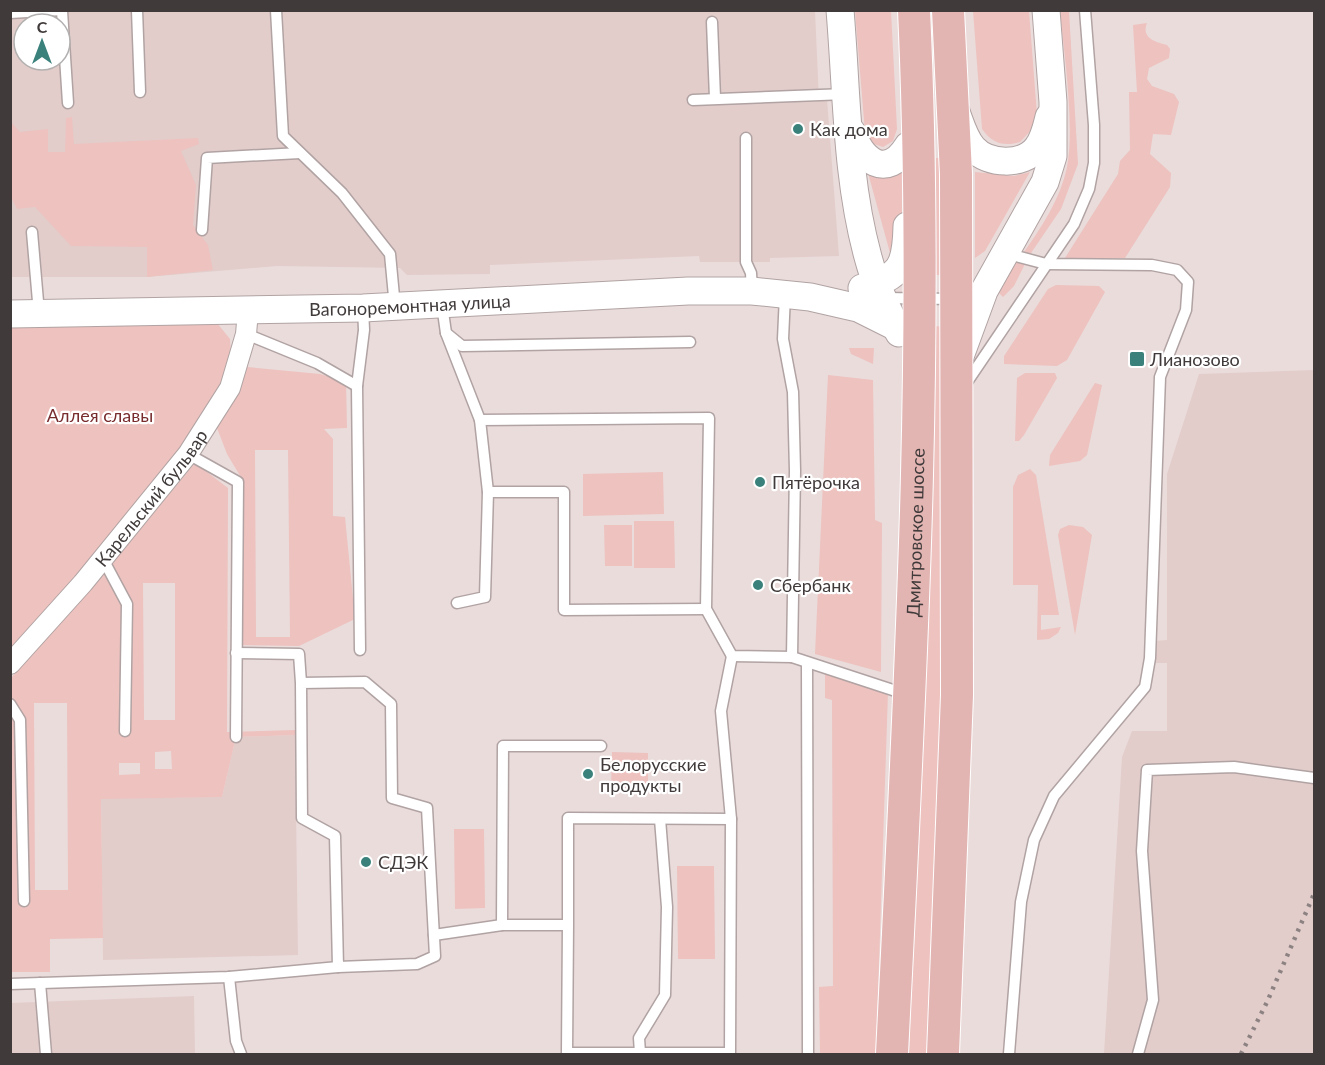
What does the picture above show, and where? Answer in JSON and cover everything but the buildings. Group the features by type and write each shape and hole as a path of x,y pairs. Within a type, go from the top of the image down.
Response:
{"main road":[{"name":"Дмитровское шоссе","path":"892,1054 910,695 920,298 920,146 914,10"},
{"path":"943,1054 957,695 954,105 948,10"}],"street":[{"path":"840,10 847,94 848,148 857,211 879,291 918,378"},
{"path":"879,291 904,261 908,146 902,10"},
{"path":"956,368 984,291 1045,182 1054,141 1046,10"},
{"path":"954,105 973,148 983,156 1008,161 1022,158 1036,150 1044,137 1053,102"},
{"path":"848,124 856,146 864,158 873,162 893,162 902,156 908,146"},
{"name":"Вагоноремонтная улица","path":"10,314 247,323 363,308 688,291 752,291 798,296 858,308 896,327"},
{"name":"Вагоноремонтная улица","path":"798,296 879,291"},
{"name":"Карельский бульвар","path":"10,664 102,559 188,454 230,388 247,323"}],"lane":[{"path":"10,13 62,10 68,103"},
{"path":"137,10 140,92"},
{"path":"276,10 283,136 342,193 390,254 395,307"},
{"path":"956,401 1083,207 1094,163 1094,125 1085,10"},
{"path":"712,22 715,98"},
{"path":"693,100 847,94"},
{"path":"746,138 746,262 751,273 752,291"},
{"path":"202,230 207,158 300,153"},
{"path":"32,232 39,314"},
{"path":"1005,253 1046,264 1152,265 1177,270 1188,282 1186,310 1160,377 1150,658 1145,687 1054,796 1034,840 1021,902 1009,1054"},
{"path":"879,291 920,298 956,299"},
{"path":"792,657 795,471 793,392 783,339 798,296"},
{"path":"442,305 446,333 480,420 488,492 485,597 457,603"},
{"path":"360,650 357,386 364,330 363,308"},
{"path":"247,323 357,386"},
{"path":"446,333 462,346 690,342"},
{"path":"480,420 709,418 706,609 732,656 721,711 731,819 730,1053 567,1053 568,818 731,819"},
{"path":"188,454 238,482 236,737"},
{"path":"488,492 564,492 564,610 706,609"},
{"path":"102,559 127,604 125,731"},
{"path":"236,653 299,654 302,818 335,836 338,967"},
{"path":"732,656 792,657 910,695"},
{"path":"807,663 808,1054"},
{"path":"10,984 229,977 338,967 417,964 435,956 427,808 392,798 391,704 365,682 301,683"},
{"path":"10,704 20,720 16,803 24,901"},
{"path":"502,925 503,746 601,746"},
{"path":"1138,1054 1153,1000 1142,850 1147,770 1234,767 1314,778"},
{"path":"640,1053 639,1038 665,994 667,908 660,819"},
{"path":"434,935 502,925 568,925"},
{"path":"229,977 236,1041 241,1054"},
{"path":"40,983 46,1054"}],"shaded area":[{"path":"10,11 815,11 819,100 827,99 839,256 770,258 770,262 700,262 699,256 490,265 490,274 407,275 400,268 277,266 147,277 11,277"},
{"path":"1314,370 1314,1054 1104,1054 1122,757 1132,731 1167,731 1167,663 1154,663 1154,641 1167,640 1167,474 1199,374"},
{"path":"295,735 298,955 103,960 101,798 222,797 236,737"},
{"path":"194,996 195,1054 11,1054 10,1003"}],"green space":[{"path":"855,11 891,11 897,129 893,141 883,147 871,143 865,132"},
{"path":"973,11 1029,11 1037,115 1035,126 1020,142 998,143 982,129"},
{"path":"1060,11 1069,11 1078,164 1061,209 1029,256 1014,286 1003,297 999,293 1002,283 1049,213 1063,183 1067,167 1070,131"},
{"path":"1147,23 1148,36 1154,41 1167,45 1170,49 1169,58 1149,68 1147,79 1152,86 1174,94 1179,102 1171,135 1153,134 1150,154 1171,173 1170,187 1125,258 1065,258 1118,174 1120,161 1130,150 1129,92 1137,92 1133,25"},
{"path":"72,117 74,144 198,138 199,144 181,151 196,185 193,225 208,245 213,270 147,277 147,247 71,246 35,207 17,209 12,199 10,121 20,132 48,129 48,152 65,152 66,118"},
{"path":"936,158 941,158 943,275 935,275"},
{"path":"902,171 902,251 892,260 868,173"},
{"path":"975,172 1014,176 1030,172 985,251 975,258"},
{"path":"1056,285 1099,286 1105,292 1067,360 1057,366 1004,364 1004,356 1048,289"},
{"name":"Аллея славы","path":"217,323 230,339 231,355 223,381 184,451 11,655 11,326"},
{"path":"935,326 944,327 945,608 929,1054 909,1054 928,573"},
{"path":"849,348 874,348 873,364 851,354"},
{"path":"247,367 320,374 346,382 347,428 324,429 333,439 333,516 345,517 355,619 299,646 241,645 242,479 227,454 217,428","holes":["255,450 288,450 290,637 256,637"]},
{"path":"1025,373 1055,373 1057,378 1024,435 1019,441 1015,441 1017,378"},
{"path":"828,375 873,380 875,520 882,523 881,672 815,654"},
{"path":"1095,383 1102,385 1087,455 1080,461 1049,466 1050,455"},
{"path":"195,463 228,488 227,732 295,730 295,735 236,737 222,797 101,799 103,938 50,939 50,972 11,972 11,678 101,577","holes":["143,583 175,583 175,720 144,720","34,703 67,703 68,890 35,890","171,751 172,769 155,769 155,752","119,763 140,763 140,774 119,775"]},
{"path":"1030,469 1036,475 1059,615 1041,615 1041,630 1061,627 1058,633 1049,639 1037,640 1038,585 1013,585 1013,487 1018,475"},
{"path":"663,472 664,514 583,516 583,474"},
{"path":"634,521 674,521 675,568 634,568"},
{"path":"604,525 632,525 632,566 605,566"},
{"path":"1069,525 1083,527 1092,535 1075,635 1058,535 1060,529"},
{"path":"825,671 888,692 876,1054 820,1054 819,987 833,986 832,700 825,698"},
{"path":"612,752 648,753 648,789 611,789"},
{"path":"454,829 484,829 485,908 455,909"},
{"path":"677,866 714,866 715,959 678,959"}],"railway":[{"path":"1241,1054 1267,1002 1314,894"}],"place":[{"name":"Как дома","path":"798,129"},
{"name":"Лианозово","path":"1137,359"},
{"name":"Пятёрочка","path":"760,482"},
{"name":"Сбербанк","path":"758,585"},
{"name":"Белорусские продукты","path":"588,774"},
{"name":"СДЭК","path":"366,862"}]}
